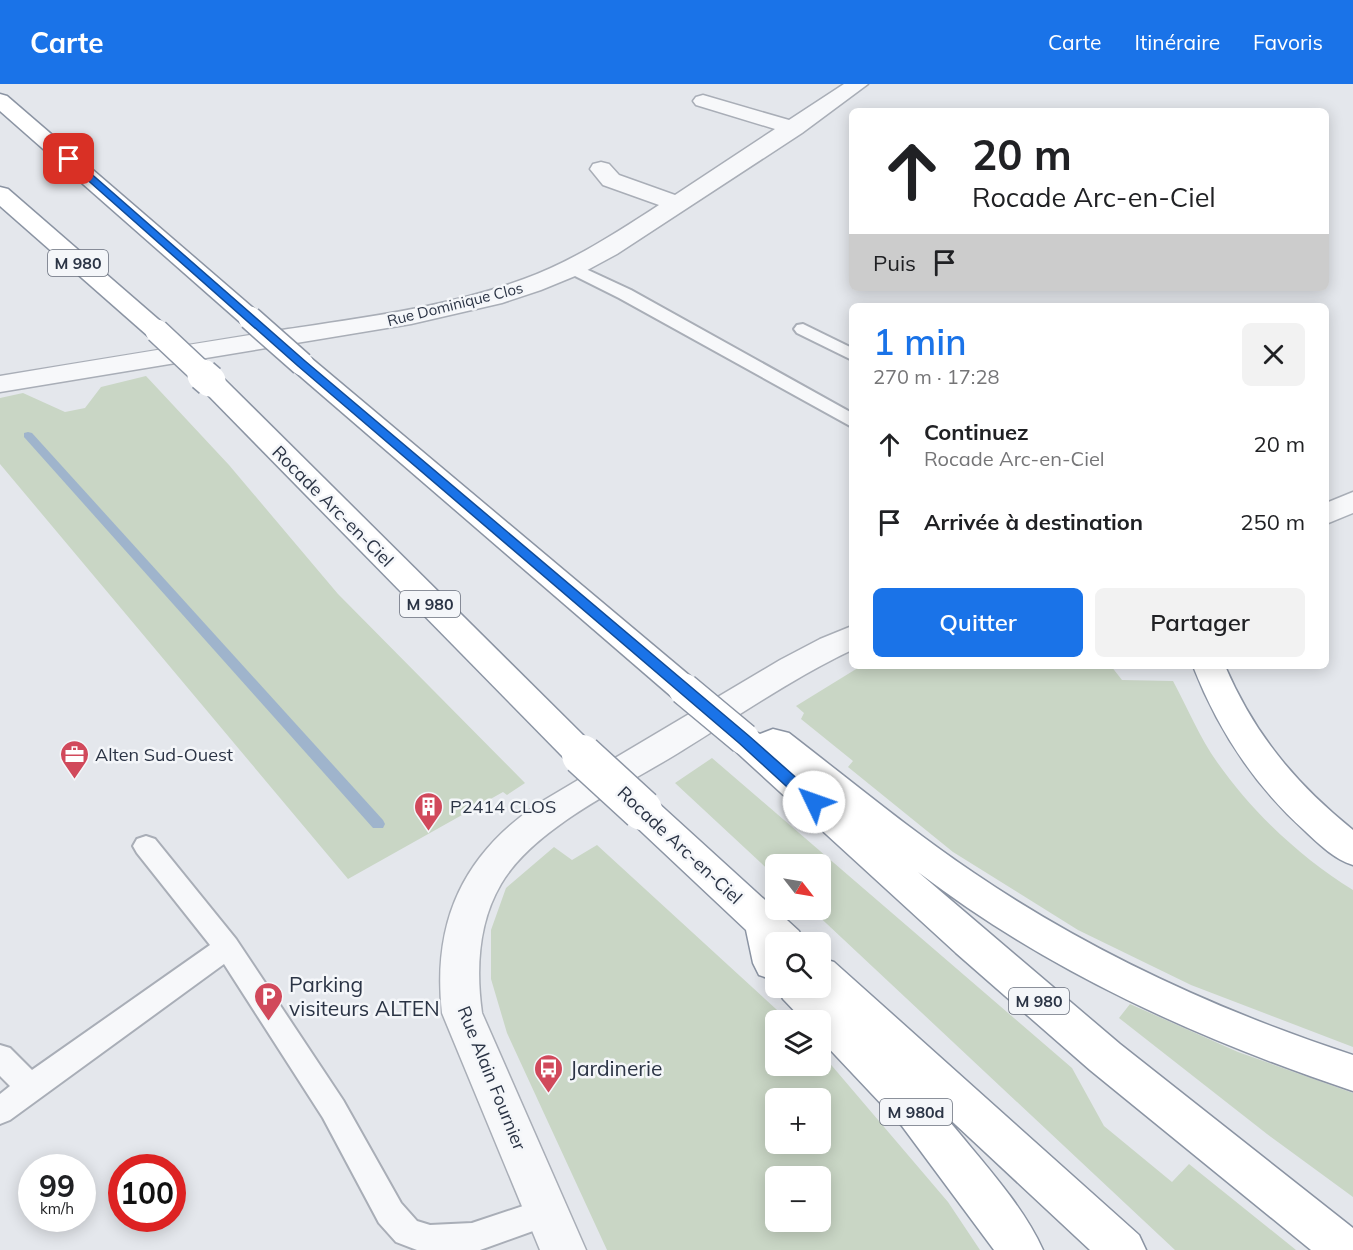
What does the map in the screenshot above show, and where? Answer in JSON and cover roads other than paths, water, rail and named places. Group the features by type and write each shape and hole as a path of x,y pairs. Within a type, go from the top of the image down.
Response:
{"highway":[{"name":"M 980","path":"0,100 302,364 744,739 979,950 1105,1057 1346,1250"},
{"name":"Rocade Arc-en-Ciel","path":"0,194 157,331 210,381 576,749 774,932"},
{"path":"1210,669 1226,708 1263,765 1296,803 1353,851"},
{"path":"744,739 777,742 961,883 1042,936 1124,980 1209,1019 1312,1060 1353,1073"},
{"path":"831,984 1123,1250"},
{"name":"M 980d","path":"807,998 917,1113 1000,1220 1020,1250"}],"street":[{"name":"Rue Dominique Clos","path":"0,384 390,321 524,288 575,269 679,204 858,84"},
{"path":"703,101 794,128"},
{"path":"600,169 611,180 679,204"},
{"name":"Rue Alain Fournier","path":"555,1231 462,1013 458,984 459,946 468,911 488,872 513,842 552,812 768,683 849,639"}],"lane":[{"path":"575,269 625,294 849,419"},
{"path":"803,329 849,353"},
{"path":"146,846 227,947 333,1109 390,1213 407,1232 430,1240 555,1231"},
{"path":"0,1111 30,1087 227,947"},
{"path":"0,1057 30,1087"}],"waterway":[{"path":"28,435 378,824"}],"place":[{"name":"Alten Sud-Ouest","path":"74,780"},
{"name":"P2414 CLOS","path":"429,832"},
{"name":"Parking visiteurs ALTEN","path":"268,1022"},
{"name":"Jardinerie","path":"549,1094"}]}
